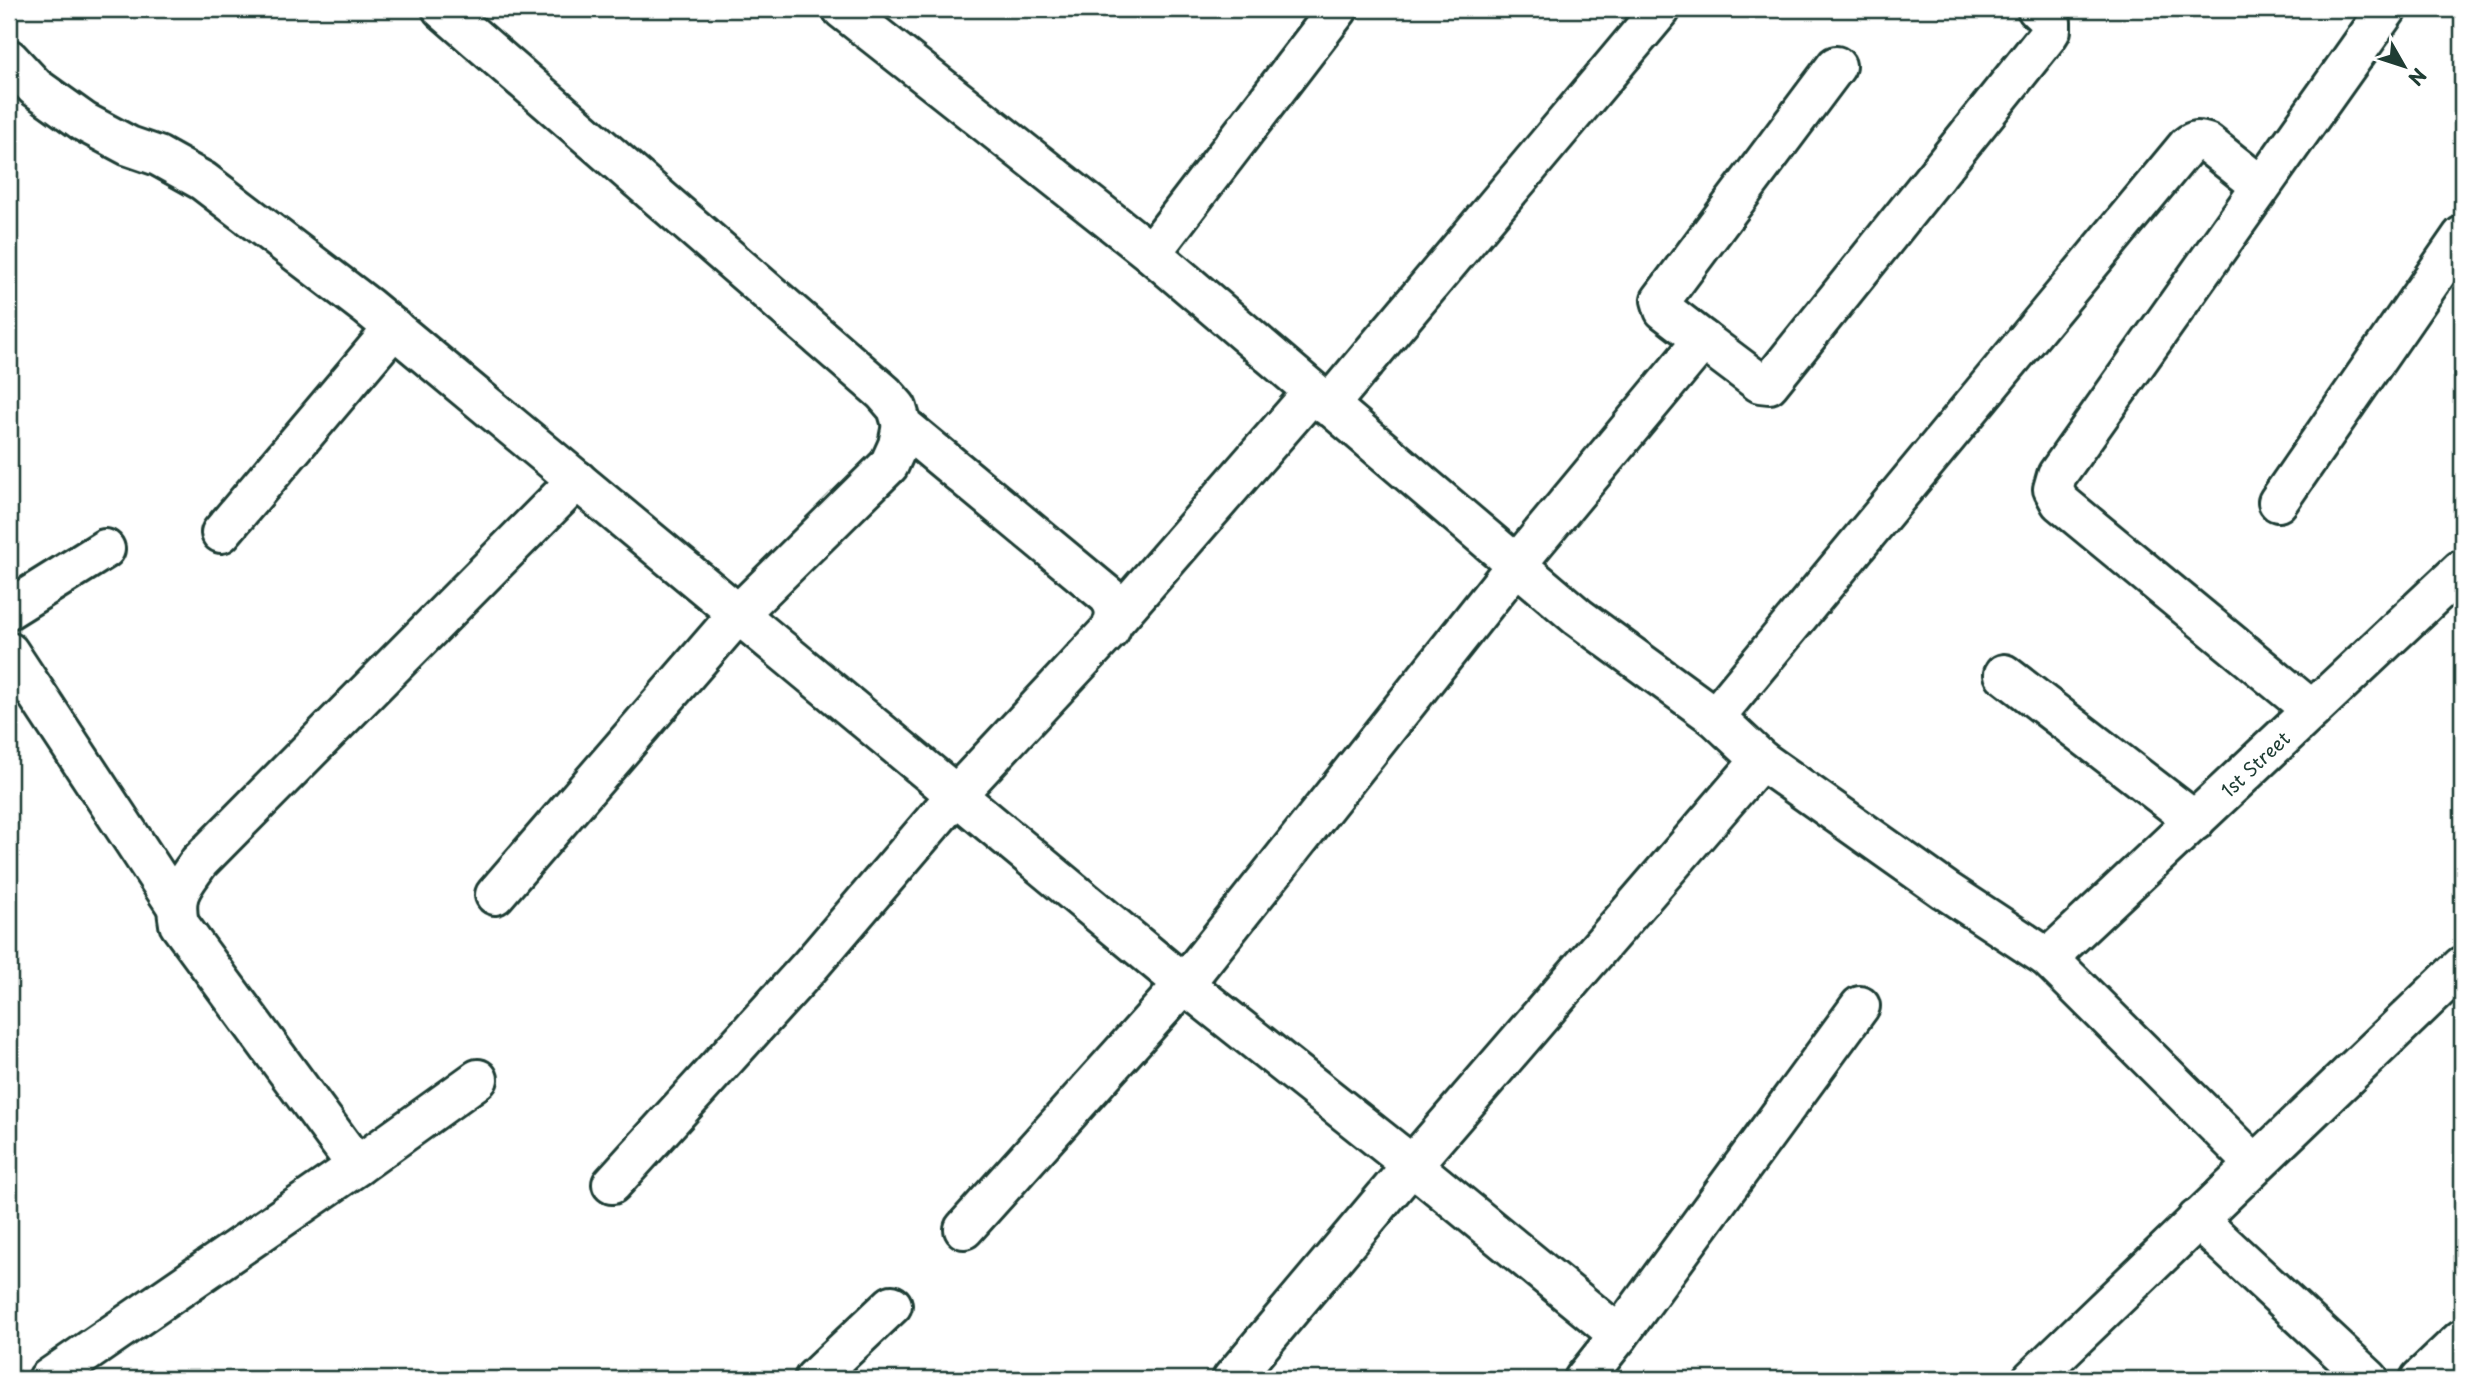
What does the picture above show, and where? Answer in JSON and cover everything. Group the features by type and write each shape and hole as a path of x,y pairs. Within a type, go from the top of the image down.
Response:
{"street":[{"path":"442,9 884,393 897,408 902,425 898,445 889,465 738,614 495,895"},
{"path":"842,9 1151,253 1578,617 1715,718 1761,760 1945,890 2048,958 2255,1164"},
{"path":"612,1184 810,966 956,794 1101,640 1115,620 1320,399 1661,9"},
{"path":"2312,710 2060,502 2053,489 2057,475 2387,9"},
{"path":"1836,66 1661,300 1664,310 1760,383 1769,384 2046,38 2050,30 2050,13"},
{"path":"1151,253 1318,16"},
{"path":"9,59 35,87 84,122 129,146 158,156 203,181 394,328 1184,984 1412,1165 1619,1335"},
{"path":"1715,718 2187,146 2193,141 2207,142 2262,186"},
{"path":"2278,502 2462,236"},
{"path":"221,533 394,328"},
{"path":"964,1229 1184,984 1517,565 1703,340"},
{"path":"902,425 1108,596 1114,604 1115,620"},
{"path":"175,904 182,887 199,862 577,480"},
{"path":"9,610 105,549"},
{"name":"1st Street","path":"2048,958 2462,569"},
{"path":"9,652 175,904 179,924 357,1166"},
{"path":"2004,674 2194,821"},
{"path":"1232,1379 1412,1165 1761,760"},
{"path":"2032,1379 2462,966"},
{"path":"1584,1379 1860,1006"},
{"path":"48,1379 357,1166 478,1079"},
{"path":"2197,1219 2369,1379"},
{"path":"814,1379 892,1305"},
{"path":"2420,1379 2462,1339"}]}
